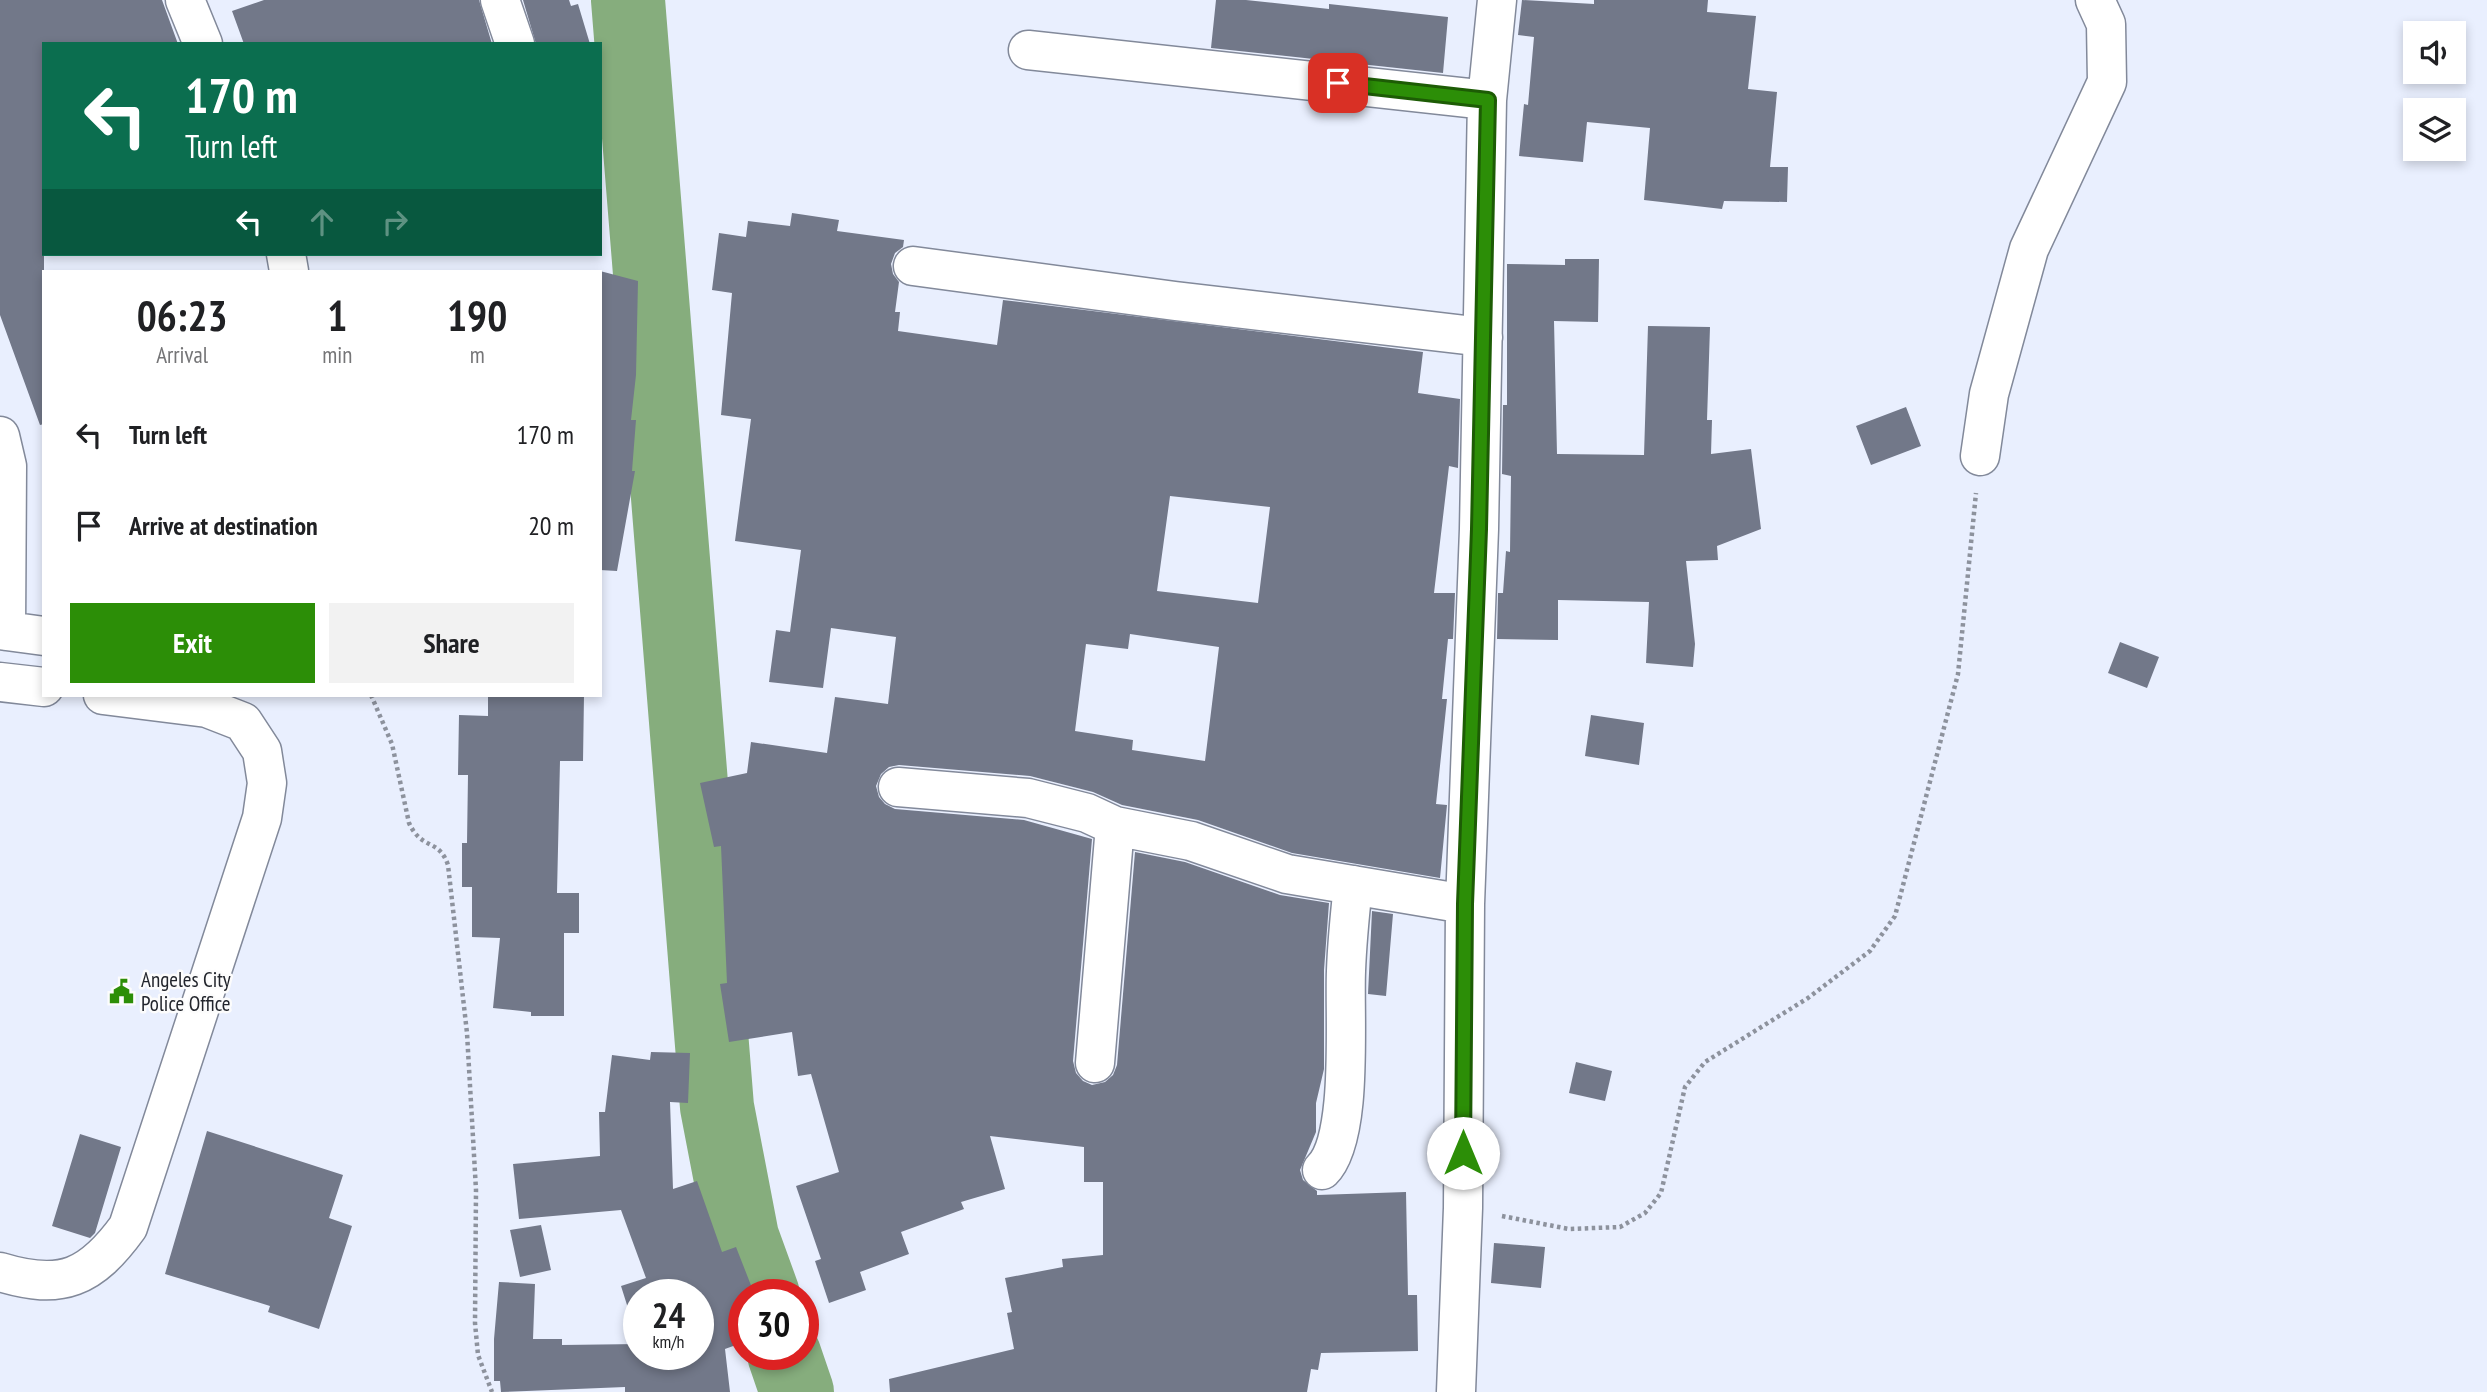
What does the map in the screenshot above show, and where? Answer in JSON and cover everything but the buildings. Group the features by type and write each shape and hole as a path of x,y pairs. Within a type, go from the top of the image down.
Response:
{"street":[{"path":"185,0 202,42"},
{"path":"500,0 514,42"},
{"path":"1456,1392 1463,1208 1465,904 1479,529 1488,100 1497,0"},
{"path":"1980,456 1989,394 2029,249 2107,82 2106,24 2095,0"},
{"path":"1028,50 1488,100"},
{"path":"913,266 1188,303 1483,337"},
{"path":"0,436 7,466 3,631 42,636"},
{"path":"0,682 42,687"},
{"path":"0,1272 45,1280 80,1276 108,1254 128,1227 262,818 267,783 262,751 243,722 206,708 119,697"},
{"path":"898,787 1028,799 1087,813 1115,826 1191,841 1287,874 1465,904"},
{"path":"1095,1063 1115,826"},
{"path":"1322,1170 1333,1155 1343,1110 1346,970 1353,885"}],"path":[{"path":"1463,1208 1569,1229 1620,1227 1645,1213 1661,1193 1685,1087 1705,1062 1808,998 1870,951 1895,916 1958,674 1980,456"},
{"path":"372,697 392,744 409,823 423,843 444,853 448,865 468,1046 476,1190 475,1323 478,1355 492,1392"}],"waterway":[{"path":"628,0 717,1107 742,1237 757,1279"},
{"path":"789,1370 797,1392"}],"place":[{"name":"Angeles City Police Office","path":"121,991"}],"route":[{"path":"1338,83 1488,100 1479,529 1465,904 1463,1153"}]}
